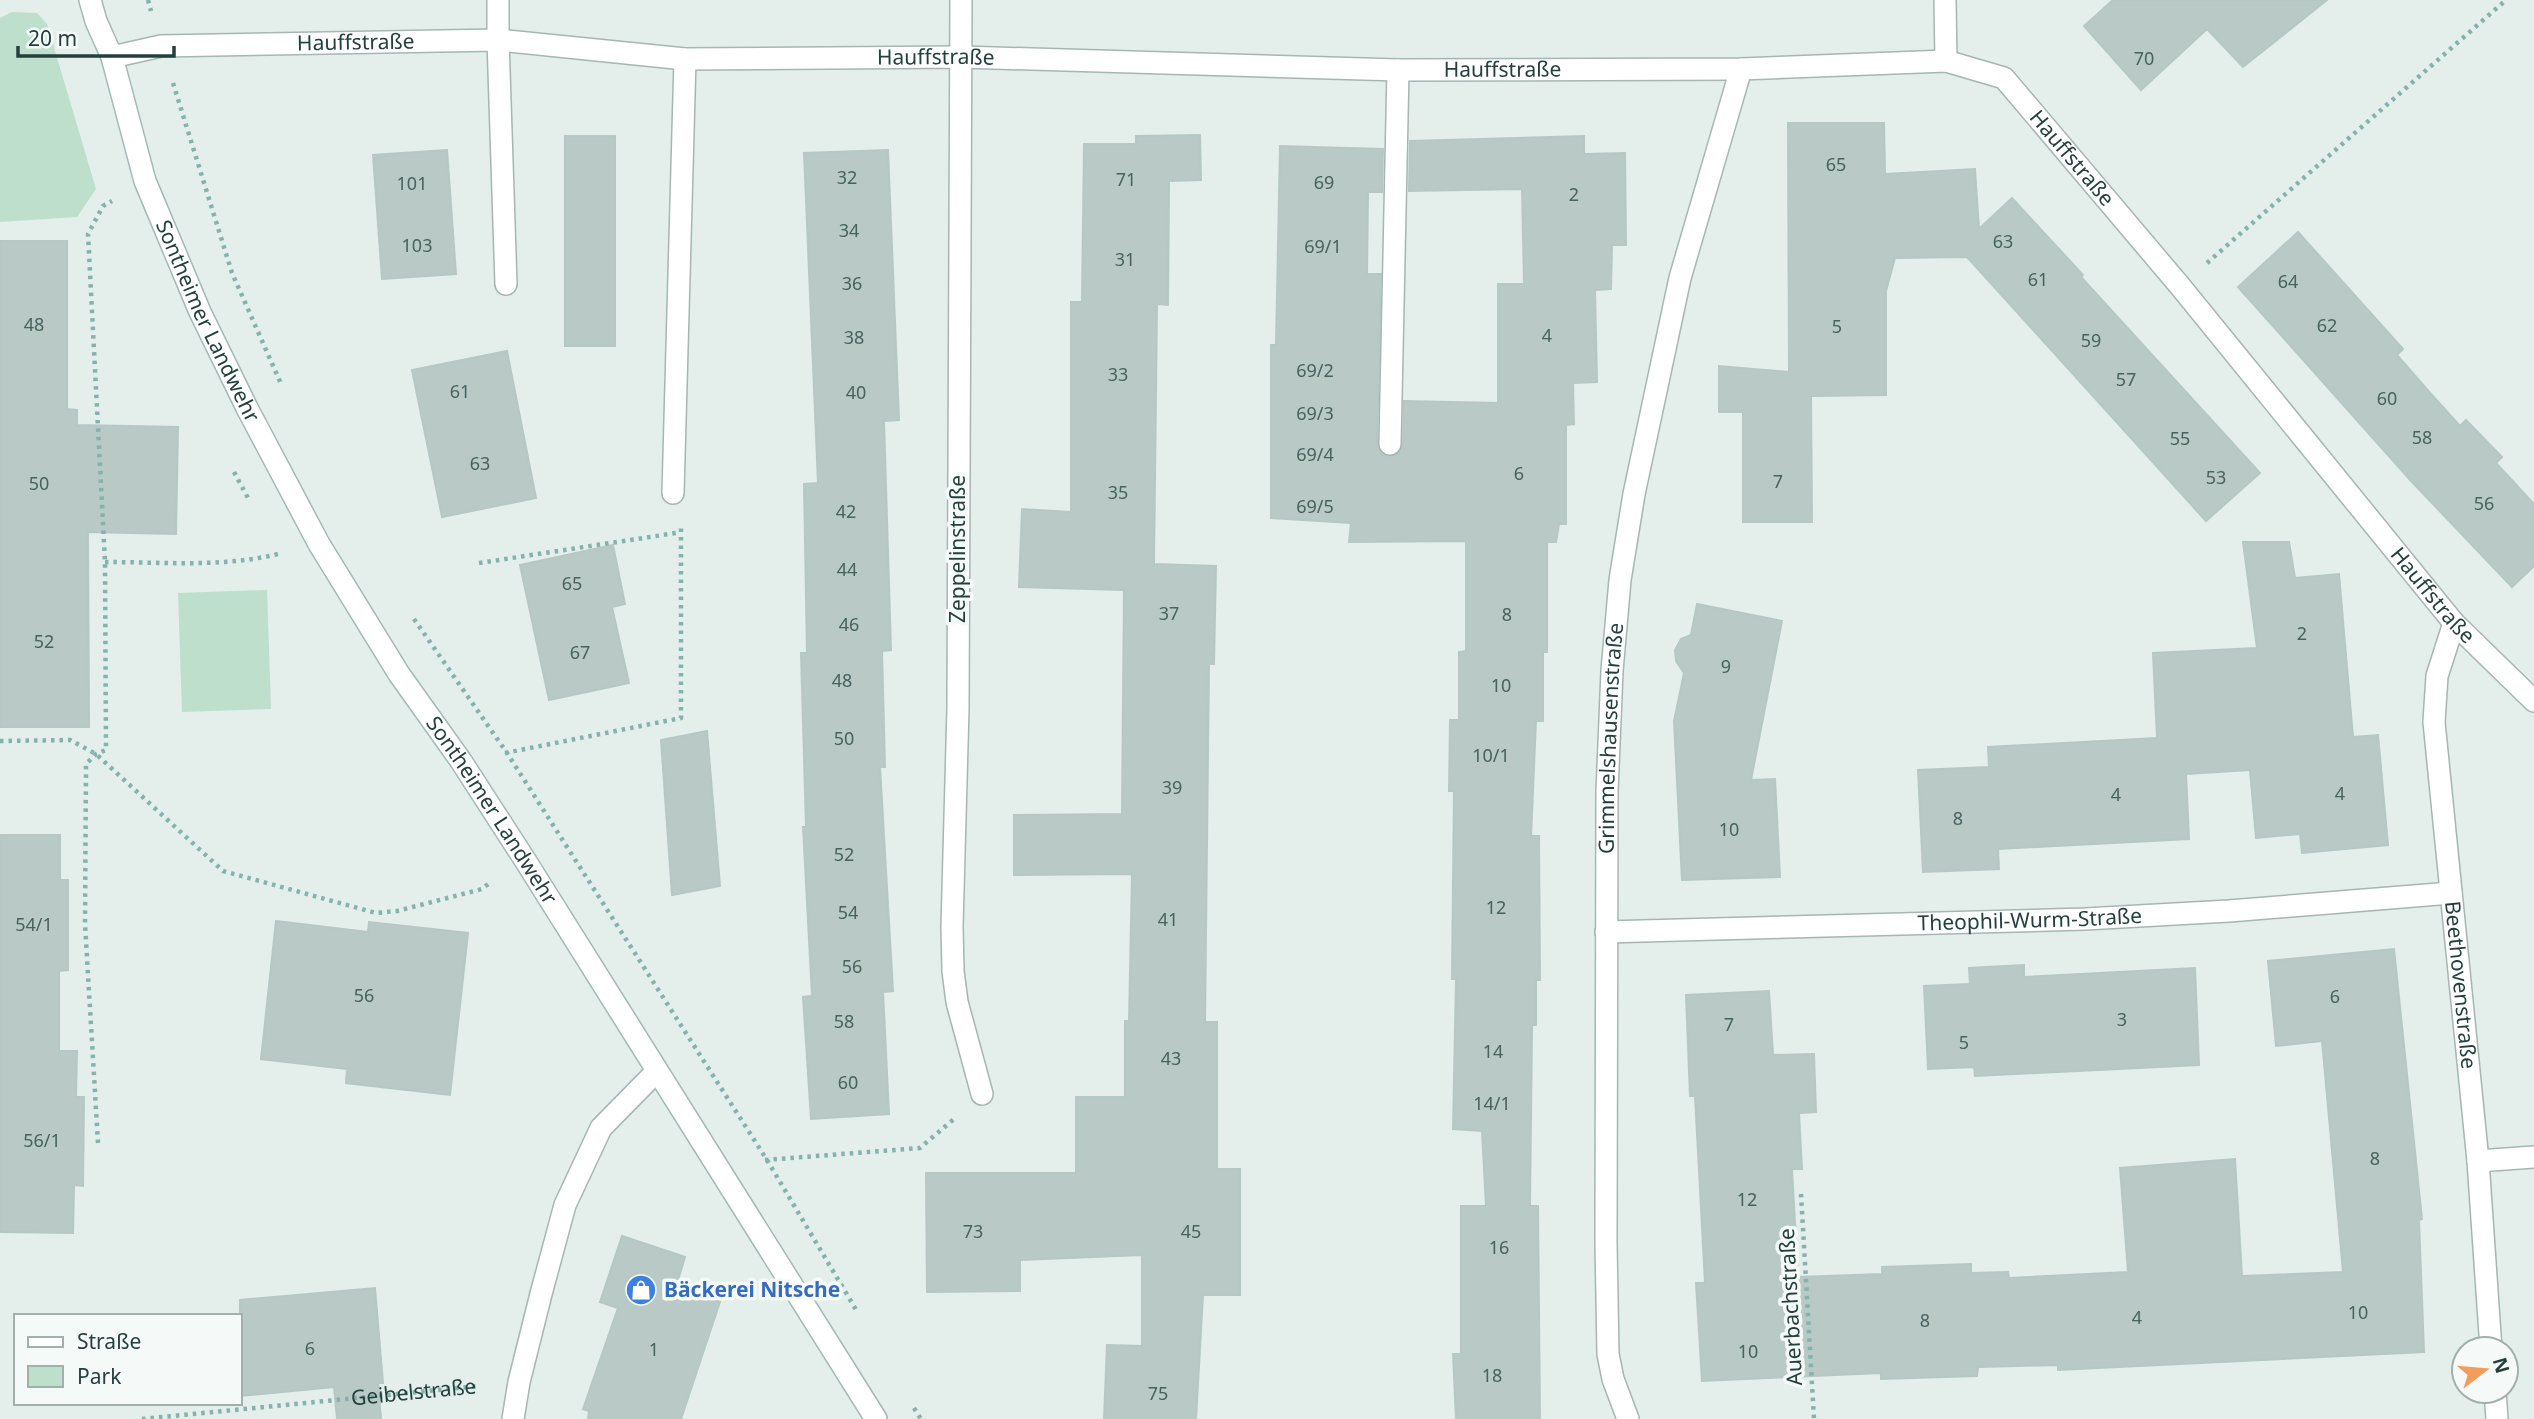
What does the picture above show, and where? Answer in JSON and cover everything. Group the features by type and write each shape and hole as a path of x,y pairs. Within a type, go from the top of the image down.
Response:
{"street":[{"name":"Sontheimer Landwehr","path":"90,0 112,57 145,181 200,312 319,544 399,674 461,761 525,860 876,1419"},
{"path":"498,0 506,284"},
{"name":"Zeppelinstraße","path":"961,0 957,410 958,708 952,938 957,1002 982,1094"},
{"path":"1945,0 1946,61"},
{"name":"Hauffstraße","path":"112,57 161,46 498,40 685,60 962,57 1398,70 1741,69 1946,61 2004,78 2180,286 2454,623 2534,701"},
{"path":"673,493 685,60"},
{"name":"Grimmelshausenstraße","path":"1628,1419 1613,1379 1608,1354 1606,932 1607,779 1612,671 1620,580 1634,494 1680,278 1741,69"},
{"path":"1390,444 1398,70"},
{"name":"Beethovenstraße","path":"2454,623 2437,676 2434,722 2478,1161 2490,1335"},
{"name":"Theophil-Wurm-Straße","path":"1606,932 2085,919 2229,911 2451,893"},
{"path":"513,1419 519,1382 565,1205 601,1128 656,1072"},
{"path":"2478,1161 2534,1157"}],"path":[{"path":"148,0 232,273 286,395"},
{"path":"2180,286 2506,0"},
{"path":"98,1143 85,924 86,764 96,754 106,750 105,562 88,234 103,206 145,181"},
{"path":"461,761 681,718 681,532 673,493"},
{"path":"479,563 681,532"},
{"path":"105,562 229,562 261,559 319,544"},
{"path":"410,614 507,753 768,1160 865,1325"},
{"path":"0,741 70,740 96,754 223,871 376,913 397,911 482,889 525,860"},
{"path":"768,1160 920,1148 982,1094"},
{"name":"Auerbachstraße","path":"1801,1194 1814,1419"},
{"name":"Geibelstraße","path":"142,1419 519,1382"},
{"path":"914,1407 921,1419"}],"green space":[{"path":"12,12 37,13 47,24 96,189 77,217 0,222 0,18"},
{"path":"267,590 271,709 182,712 178,593"}],"building":[{"path":"2113,0 2327,0 2243,67 2207,29 2141,90 2084,26"},
{"path":"1788,123 1884,123 1885,174 1975,169 1979,229 2012,198 2260,473 2206,521 1967,257 1895,258 1886,291 1886,395 1811,396 1812,522 1743,522 1743,412 1719,412 1719,366 1789,372"},
{"path":"1200,135 1201,180 1169,181 1168,305 1157,304 1154,564 1216,566 1214,664 1209,664 1205,1022 1217,1022 1217,1169 1240,1169 1240,1295 1203,1295 1196,1419 1104,1419 1107,1345 1142,1346 1142,1255 1020,1260 1020,1291 927,1292 926,1173 1076,1173 1076,1097 1125,1097 1125,1021 1129,1021 1132,874 1014,875 1014,815 1122,814 1124,590 1019,587 1022,509 1071,512 1071,302 1082,302 1084,144 1136,144 1136,136"},
{"path":"565,136 615,136 615,346 565,346"},
{"path":"1584,136 1584,154 1625,153 1626,245 1612,245 1611,289 1595,290 1597,382 1573,383 1574,424 1566,425 1566,524 1559,524 1556,542 1547,542 1547,652 1543,652 1543,721 1536,721 1531,836 1539,836 1540,980 1536,980 1536,1025 1532,1025 1530,1206 1538,1206 1540,1419 1456,1419 1453,1354 1461,1354 1461,1206 1486,1206 1482,1131 1453,1129 1456,979 1452,979 1454,791 1449,791 1450,720 1459,720 1459,652 1466,651 1466,541 1349,542 1351,523 1271,518 1271,345 1276,345 1280,146 1383,149 1382,192 1368,192 1367,274 1381,274 1377,444 1383,455 1390,457 1397,455 1403,445 1404,401 1498,403 1498,284 1524,284 1522,189 1409,191 1410,141"},
{"path":"447,150 456,274 382,279 373,155"},
{"path":"888,150 899,420 884,421 891,650 882,651 885,767 880,767 893,991 883,992 889,1114 811,1119 803,997 812,996 803,827 806,827 801,653 807,653 804,484 818,483 804,153"},
{"path":"2298,232 2403,349 2397,355 2460,426 2466,420 2502,457 2496,463 2534,504 2534,566 2512,587 2412,482 2238,287"},
{"path":"0,241 67,241 67,409 77,410 77,425 178,427 176,534 88,532 89,727 0,727"},
{"path":"507,351 536,498 442,517 412,370"},
{"path":"2243,542 2289,542 2295,578 2339,574 2353,737 2378,735 2388,845 2302,853 2300,834 2256,838 2250,770 2186,774 2189,839 1998,849 1999,869 1923,872 1918,770 1989,767 1988,747 2157,738 2153,653 2257,648"},
{"path":"613,545 625,604 612,607 629,683 549,700 520,565"},
{"path":"1697,604 1782,621 1751,780 1775,779 1780,877 1682,880 1674,721 1684,673 1676,661 1675,650 1681,639 1691,635"},
{"path":"707,731 720,886 672,895 661,740"},
{"path":"0,835 60,835 60,880 68,880 68,970 59,971 59,1051 77,1051 76,1097 84,1097 83,1186 74,1185 73,1233 0,1232"},
{"path":"276,921 368,932 369,922 468,933 450,1095 346,1083 347,1069 261,1059"},
{"path":"2394,949 2422,1219 2419,1220 2424,1352 2058,1370 2058,1365 1978,1367 1977,1376 1881,1379 1881,1373 1702,1381 1696,1283 1705,1283 1695,1096 1690,1096 1686,995 1769,991 1773,1055 1814,1054 1816,1112 1799,1113 1802,1169 1792,1169 1798,1277 1882,1274 1882,1267 1971,1264 1971,1273 2008,1272 2009,1278 2128,1272 2120,1168 2235,1159 2242,1276 2343,1272 2322,1041 2276,1046 2268,961"},
{"path":"2024,965 2024,977 2195,968 2199,1065 1975,1076 1974,1067 1928,1069 1924,986 1970,984 1969,968"},
{"path":"622,1236 685,1257 676,1287 720,1302 681,1419 588,1419 589,1411 583,1409 618,1308 600,1302"},
{"path":"375,1288 383,1383 378,1383 381,1419 337,1419 334,1387 242,1396 240,1300"}],"place":[{"name":"Bäckerei Nitsche","path":"641,1290"}]}
